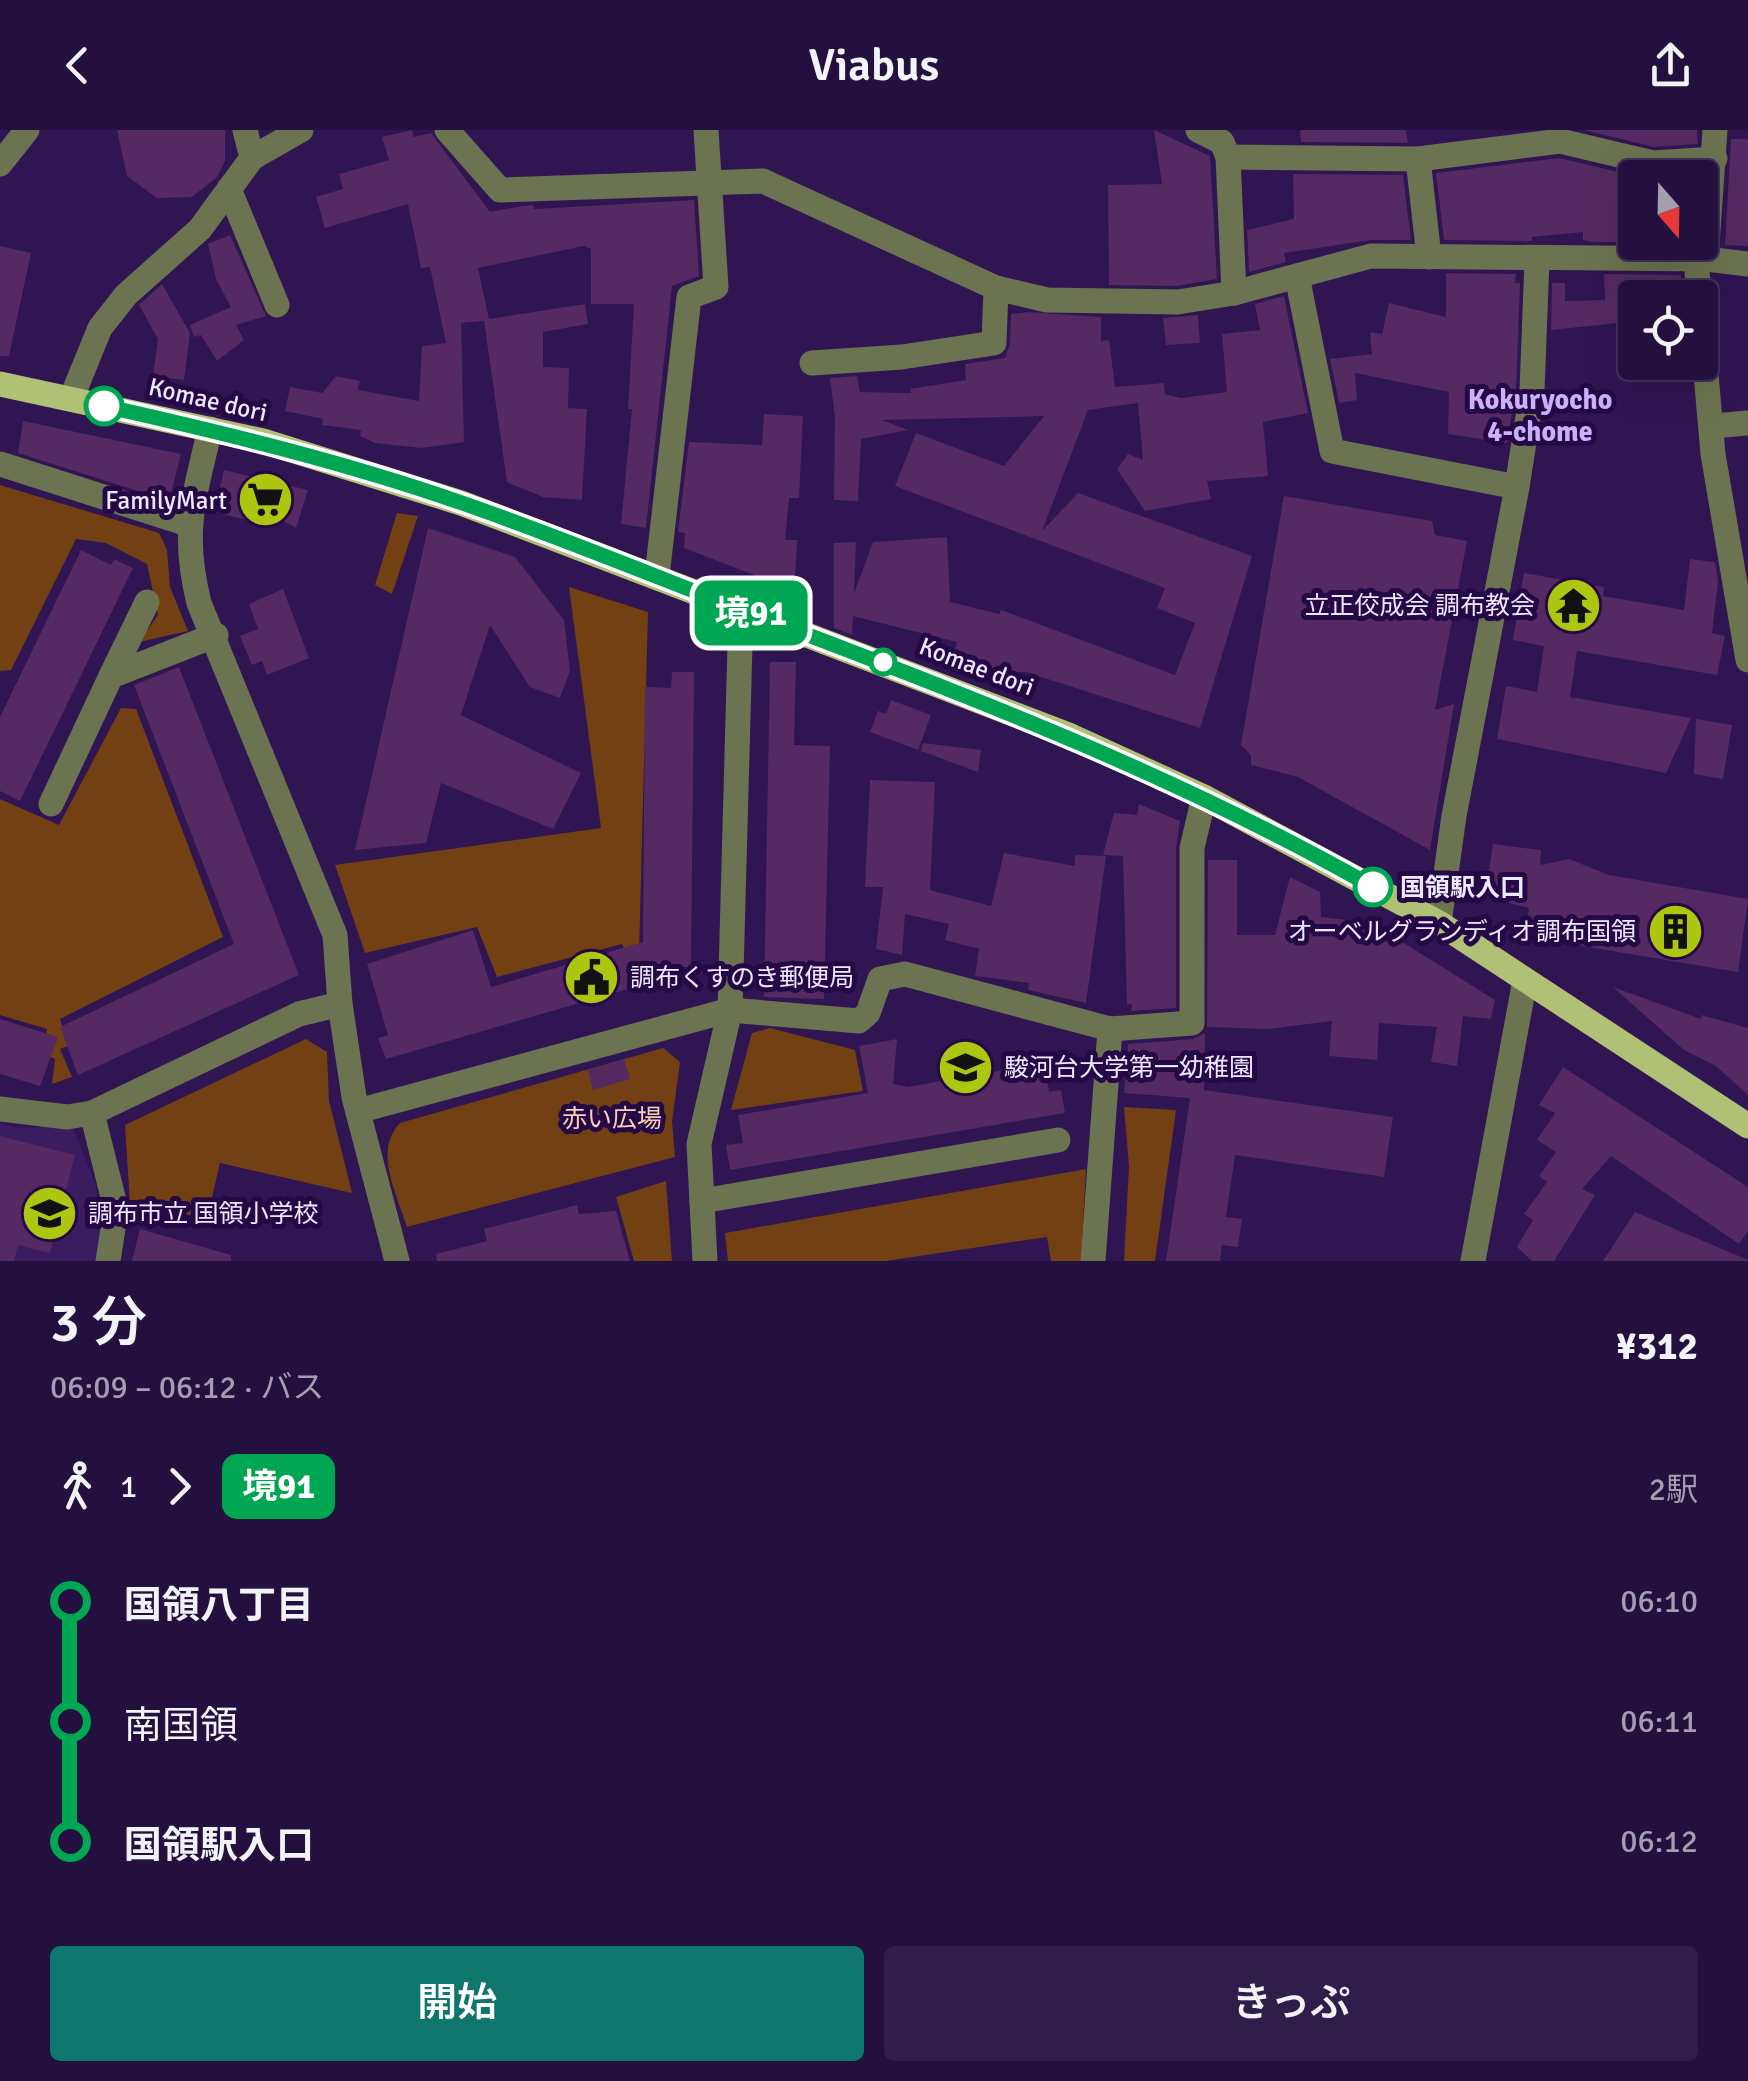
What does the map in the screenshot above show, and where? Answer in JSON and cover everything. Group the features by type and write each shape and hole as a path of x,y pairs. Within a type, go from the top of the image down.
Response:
{"main road":[{"name":"Komae dori","path":"0,384 210,429 461,503 1034,721 1204,797 1439,923 1748,1126"}],"street":[{"path":"0,164 27,130"},
{"path":"245,130 252,158"},
{"path":"71,399 100,328 140,280 200,228 252,158 300,130"},
{"path":"447,130 500,190 764,181 996,288 1046,300 1178,302 1234,293 1371,256 1618,260"},
{"path":"657,576 689,297 716,287 706,130"},
{"path":"1198,130 1222,142 1228,156 1234,293"},
{"path":"1715,130 1715,160"},
{"path":"1228,156 1418,158 1560,141 1640,160"},
{"path":"1418,158 1429,257"},
{"path":"229,189 277,305"},
{"path":"1439,923 1454,816 1532,391 1537,260"},
{"path":"1701,260 1713,454 1748,660"},
{"path":"1710,260 1748,264"},
{"path":"1298,276 1332,451 1517,486"},
{"path":"812,363 902,358 994,343 996,288"},
{"path":"1714,426 1748,422"},
{"path":"210,429 188,524 191,572 199,603 216,635 336,935 340,1004 358,1111 397,1261"},
{"path":"0,464 188,524"},
{"path":"51,804 148,602"},
{"path":"706,1261 699,1144 730,1010 741,608"},
{"path":"112,676 216,635"},
{"path":"358,1111 730,1010 859,1021 868,1013 880,979 905,974 1110,1030 1192,1023 1192,848 1204,797"},
{"path":"1473,1261 1525,980"},
{"path":"0,1108 42,1115 92,1114 300,1014 340,1004"},
{"path":"1093,1261 1110,1030"},
{"path":"92,1114 116,1210 108,1261"},
{"path":"702,1201 1058,1140"}],"shaded area":[{"name":"調布市立 国領小学校","path":"0,1123 19,1128 72,1126 96,1185 100,1241 94,1261 0,1261"}],"green space":[{"path":"0,485 159,533 167,550 170,587 188,631 139,642 158,615 147,564 106,543 76,539 11,670 0,671"},
{"path":"397,513 418,516 392,594 375,585"},
{"path":"569,587 648,612 639,953 628,957 622,944 497,977 477,927 365,953 335,865 601,828"},
{"path":"121,708 136,709 223,937 60,1019 68,1046 60,1049 72,1077 52,1084 55,1059 42,1053 47,1029 0,1015 0,799 59,825"},
{"path":"770,1028 855,1050 863,1091 731,1110 752,1033"},
{"path":"306,1039 327,1052 329,1101 352,1193 220,1163 207,1218 130,1204 125,1125"},
{"name":"赤い広場","path":"663,1048 680,1062 672,1121 675,1157 407,1227 388,1160 388,1146 400,1123"},
{"path":"1124,1107 1176,1110 1155,1261 1124,1261 1129,1166"},
{"path":"1086,1169 1081,1261 1051,1261 1047,1237 886,1261 728,1261 725,1233"},
{"path":"666,1181 672,1261 634,1261 616,1197"}],"building":[{"path":"117,130 225,130 225,161 217,177 192,197 157,198 127,176"},
{"path":"412,130 414,137 431,133 490,212 533,205 534,209 694,200 699,276 672,286 646,528 621,524 632,409 628,409 634,304 591,304 591,249 584,246 478,268 489,319 585,304 588,324 543,332 543,367 569,368 568,408 587,409 582,500 543,497 507,482 484,321 461,323 464,442 422,448 375,443 360,436 361,430 322,425 323,419 285,411 290,387 322,393 336,376 360,381 358,390 419,401 422,346 446,343 430,267 421,268 408,204 325,228 316,197 343,189 339,174 389,160 382,137"},
{"path":"1154,130 1210,156 1217,279 1177,286 1109,285 1108,185 1162,184"},
{"path":"1300,130 1406,130 1408,143 1301,142"},
{"path":"1584,130 1697,130 1698,144 1654,147"},
{"path":"1731,139 1748,139 1748,246 1725,245"},
{"path":"1559,158 1618,172 1618,242 1583,240 1583,232 1532,237 1532,241 1444,240 1436,173"},
{"path":"1293,174 1403,175 1411,240 1371,240 1284,253 1286,262 1249,272 1247,230 1294,219"},
{"path":"230,235 266,316 236,325 244,340 217,361 201,335 194,337 190,325 231,307 216,279 208,244"},
{"path":"0,246 31,253 9,356 0,356"},
{"path":"1446,273 1516,274 1515,283 1520,283 1516,389 1507,443 1448,434 1449,392 1355,373 1357,400 1339,403 1330,359 1372,354 1370,332 1382,334 1389,303 1446,317"},
{"path":"1604,274 1681,275 1681,280 1618,280 1618,323 1551,330 1552,283 1565,283 1565,301 1605,300"},
{"path":"162,284 190,333 184,380 153,376 158,339 139,305"},
{"path":"1284,296 1308,413 1263,422 1268,476 1207,481 1211,499 1145,511 1117,469 1128,454 1143,460 1138,403 1088,410 1042,531 1078,493 1252,556 1200,728 1026,672 1005,672 953,656 957,642 853,616 852,635 834,628 834,543 856,542 854,593 873,542 947,537 950,602 999,614 1001,610 1175,675 1195,623 1157,608 1165,588 895,486 916,433 1004,466 1044,416 882,420 908,430 861,439 858,501 834,500 835,417 830,378 857,376 860,392 911,393 910,389 966,380 965,364 1005,358 1010,344 1011,314 1029,312 1101,317 1101,341 1109,340 1115,387 1164,383 1165,394 1181,398 1227,392 1222,334 1260,330 1255,304"},
{"path":"1198,315 1200,343 1166,345 1163,318"},
{"path":"764,414 803,416 799,498 789,498 785,540 797,540 795,581 754,579 754,575 684,548 685,533 678,532 689,442 762,445"},
{"path":"23,421 181,454 169,501 18,453"},
{"path":"224,470 308,490 296,528 280,519 271,526 214,512"},
{"path":"1284,496 1432,521 1435,535 1467,541 1435,710 1454,704 1430,850 1298,777 1251,765 1251,755 1241,745"},
{"path":"428,528 515,557 564,620 570,671 560,698 530,687 490,625 461,715 581,773 553,829 441,783 426,843 355,850"},
{"path":"81,550 111,565 114,559 133,568 20,801 0,791 0,717"},
{"path":"1690,559 1715,562 1718,582 1712,633 1725,636 1717,675 1577,651 1570,697 1691,718 1666,773 1497,739 1506,686 1537,692 1544,646 1513,640 1524,573 1604,587 1603,596 1684,610"},
{"path":"283,589 309,658 267,675 262,661 252,665 240,636 258,629 249,604"},
{"path":"770,662 796,662 794,745 830,746 824,999 764,997"},
{"path":"179,667 299,975 78,1075 60,1027 234,944 134,685"},
{"path":"672,672 694,672 691,967 635,967 642,985 386,1059 378,1038 388,1035 367,964 473,930 491,987 643,942 645,687 671,688"},
{"path":"891,700 931,715 918,750 870,732 878,711 886,714"},
{"path":"1696,719 1732,725 1723,779 1694,774"},
{"path":"923,743 981,750 978,772 921,751"},
{"path":"870,780 935,782 930,890 991,906 1004,853 1075,866 1075,855 1106,856 1086,1003 1028,990 1029,983 975,976 979,949 945,940 949,924 905,914 902,955 876,949 883,887 865,887"},
{"path":"1139,804 1180,821 1176,848 1176,1008 1131,1011 1132,1004 1127,1004 1123,856 1103,855 1114,813 1137,815"},
{"path":"1493,844 1541,850 1540,865 1569,859 1609,875 1748,899 1738,972 1546,940 1551,925 1527,922 1529,908 1485,897"},
{"path":"1208,860 1237,860 1237,935 1275,935 1290,877 1320,892 1321,917 1372,923 1495,1000 1491,1019 1463,1016 1457,1066 1431,1062 1437,1027 1379,1023 1377,1060 1329,1056 1332,1021 1267,1029 1207,1027"},
{"path":"1613,987 1701,1019 1701,1015 1748,1028 1748,1095 1716,1066 1684,1050"},
{"path":"0,1019 58,1037 40,1086 0,1074"},
{"path":"1205,1033 1204,1090 1393,1117 1384,1177 1235,1155 1226,1217 1242,1219 1238,1247 1222,1245 1220,1261 1166,1261 1190,1098 1124,1093 1128,1044 1193,1039"},
{"path":"897,1039 893,1084 908,1087 1044,1063 1049,1092 1061,1090 1065,1113 730,1170 726,1145 743,1143 738,1115 868,1093 859,1046"},
{"path":"624,1059 630,1079 593,1090 588,1070"},
{"path":"1563,1067 1748,1187 1748,1231 1739,1244 1611,1156 1582,1189 1595,1195 1554,1261 1532,1261 1517,1247 1533,1220 1524,1214 1547,1182 1539,1176 1556,1152 1537,1140 1555,1113 1539,1105"},
{"path":"0,1136 75,1155 50,1253 18,1245 14,1261 0,1261"},
{"path":"577,1205 579,1214 616,1211 630,1261 437,1261 436,1254 487,1241 484,1229"},
{"path":"1635,1212 1748,1260 1748,1261 1603,1261"},
{"path":"140,1229 231,1255 231,1261 132,1261"}],"bus line":[{"name":"境91","path":"104,406 320,458 461,503 657,576 1072,736 1204,797 1373,887"}],"place":[{"name":"FamilyMart","path":"266,500"},
{"name":"立正佼成会 調布教会","path":"1574,605"},
{"name":"国領駅入口","path":"1373,887"},
{"name":"オーベルグランディオ調布国領","path":"1675,931"},
{"name":"調布くすのき郵便局","path":"591,977"},
{"name":"駿河台大学第一幼稚園","path":"965,1067"},
{"name":"調布市立 国領小学校","path":"49,1213"}],"district":[{"name":"Kokuryocho 4-chome","path":"1540,415"}]}
